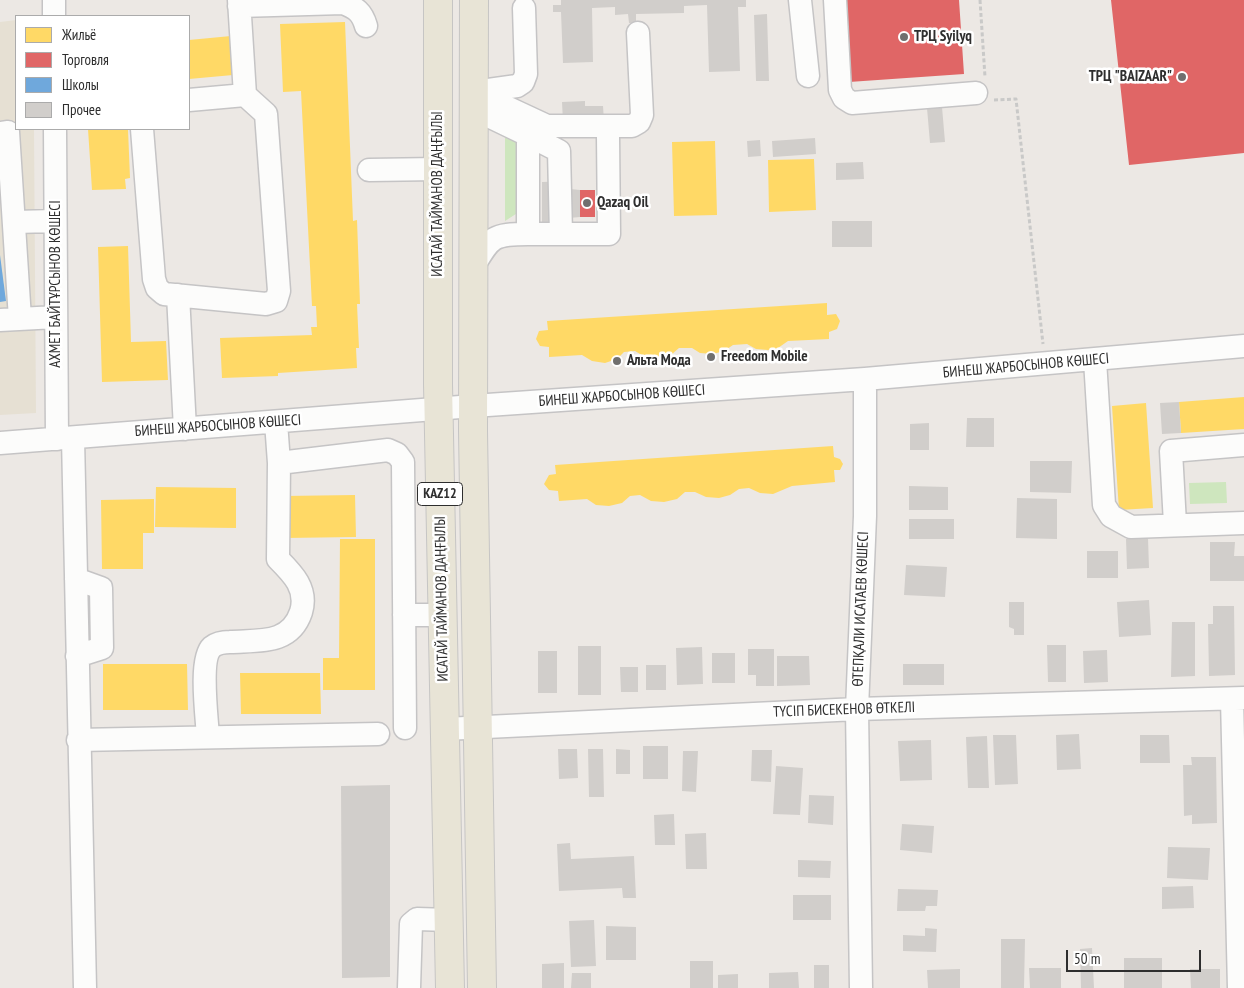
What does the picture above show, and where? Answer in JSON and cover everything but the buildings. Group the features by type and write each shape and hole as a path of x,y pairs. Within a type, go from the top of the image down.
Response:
{"main road":[{"name":"ИСАТАЙ ТАЙМАНОВ ДАҢҒЫЛЫ","path":"438,0 439,409 450,988"},
{"name":"KAZ12","path":"474,0 473,406 482,988"}],"street":[{"path":"54,0 54,15"},
{"path":"800,0 808,76"},
{"path":"835,0 840,90 844,98 852,103 983,93"},
{"path":"142,130 154,279 157,288 164,294 266,304 276,301 279,291 266,114 245,95 239,3 343,3 355,7 364,17 366,26"},
{"path":"474,100 517,86 523,82 526,74 524,8"},
{"path":"474,100 547,126 632,126 639,122 642,115 638,32"},
{"path":"190,100 245,95"},
{"path":"474,100 528,135 559,150 561,234"},
{"name":"АХМЕТ БАЙТҰРСЫНОВ КӨШЕСІ","path":"54,130 56,317 76,579 78,740 85,988"},
{"path":"0,132 8,132 14,222 10,319 56,317"},
{"path":"528,135 528,234"},
{"path":"473,268 493,239 504,234 609,234 608,136"},
{"path":"369,170 438,170"},
{"path":"14,222 55,221"},
{"path":"178,295 185,429"},
{"name":"БИНЕШ ЖАРБОСЫНОВ КӨШЕСІ","path":"0,443 473,406 1046,365 1244,346"},
{"path":"1095,360 1104,505 1111,516 1130,527 1244,523"},
{"name":"ӨТЕПҚАЛИ ИСАТАЕВ КӨШЕСІ","path":"861,988 857,709 865,516 865,379"},
{"path":"208,737 205,661 212,647 221,643 280,638 297,624 302,606 300,583 278,559 276,422"},
{"path":"1175,524 1171,450 1244,445"},
{"path":"278,463 388,450 397,454 403,462 404,728"},
{"path":"404,615 442,615"},
{"path":"1238,698 1239,988"},
{"name":"ТҮСІП БИСЕКЕНОВ ӨТКЕЛІ","path":"445,729 857,709 1238,698"},
{"path":"78,740 378,734"},
{"path":"409,988 411,924 417,920 449,920"}],"path":[{"path":"980,0 983,93 1016,99 1046,365"}],"shaded area":[{"path":"15,20 15,130 34,130 36,413 0,415 0,22"}],"green space":[{"path":"505,136 518,142 519,212 505,221"},
{"path":"1226,482 1227,503 1190,504 1189,483"}],"place":[{"name":"ТРЦ Syilyq","path":"904,37"},
{"name":"ТРЦ \"BAIZAAR\"","path":"1182,77"},
{"name":"Qazaq Oil","path":"587,203"},
{"name":"Freedom Mobile","path":"711,357"},
{"name":"Альта Мода","path":"617,361"}]}
